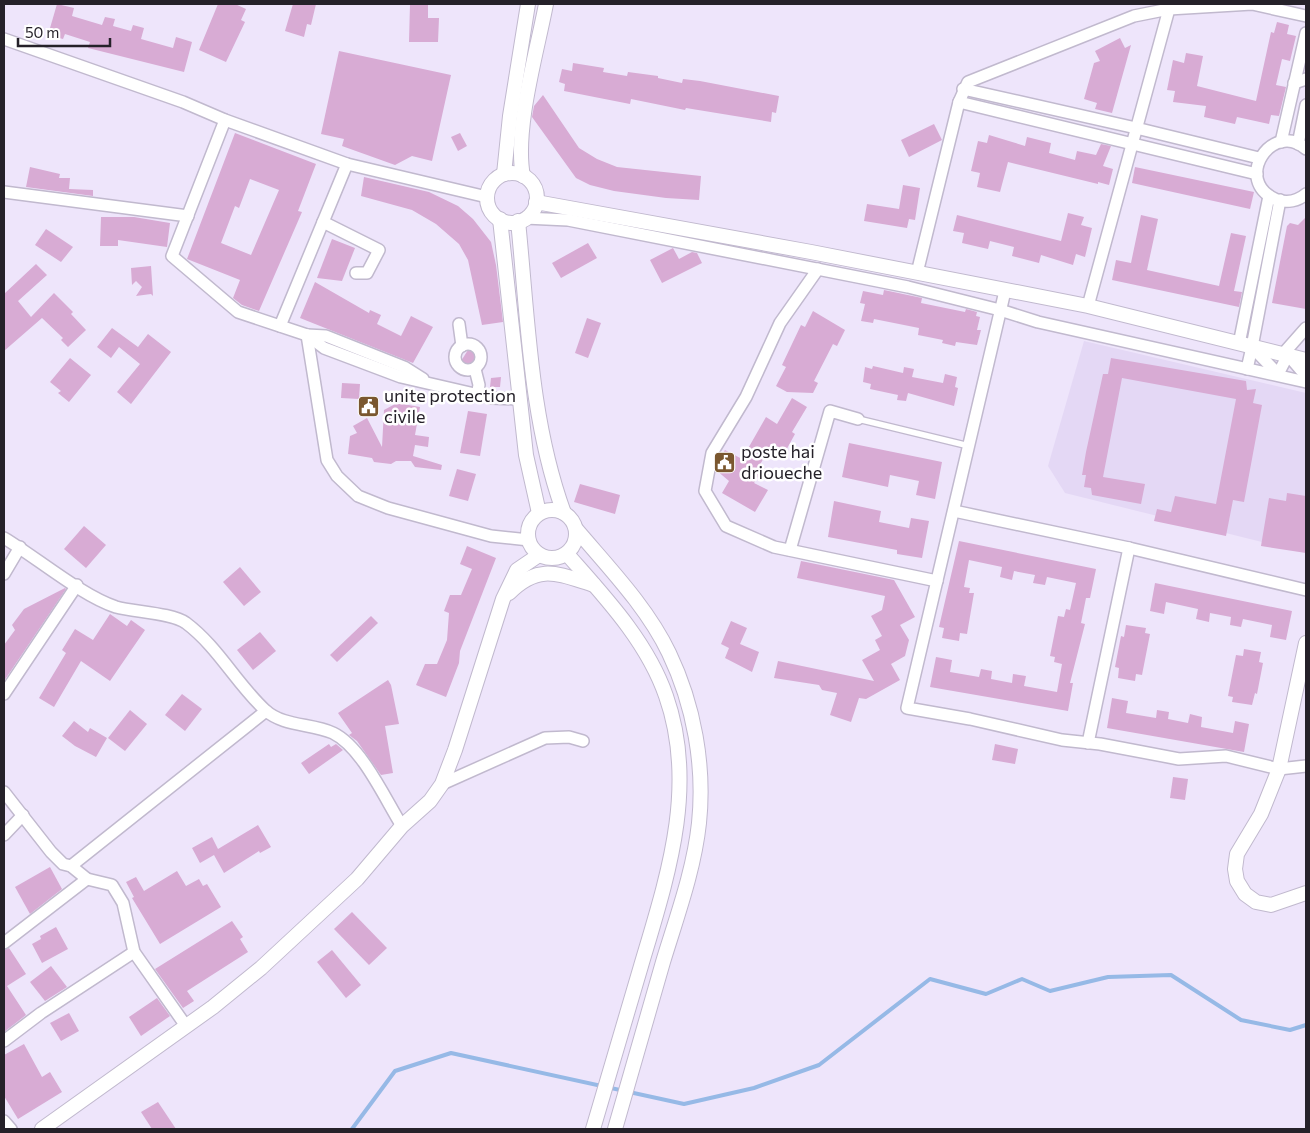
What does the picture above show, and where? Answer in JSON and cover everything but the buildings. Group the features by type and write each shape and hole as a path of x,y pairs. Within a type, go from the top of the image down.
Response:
{"street":[{"path":"504,174 510,116 528,4"},
{"path":"523,176 520,159 522,127 546,4"},
{"path":"917,273 959,102 963,89 968,82 1134,16 1168,9 1252,4 1306,16"},
{"path":"1088,306 1168,9"},
{"path":"1281,142 1306,33"},
{"path":"4,39 183,102 225,120 347,164 487,197"},
{"path":"1294,83 1306,79"},
{"path":"1294,83 1306,86"},
{"path":"963,89 1259,158"},
{"path":"959,102 1257,174"},
{"path":"1306,105 1302,146 1281,142 1271,146 1259,158 1257,174 1262,189 1274,198 1293,201 1306,194"},
{"path":"225,120 172,256 238,312 306,336 324,348 401,377 476,395 519,398"},
{"path":"280,326 347,164"},
{"path":"522,220 532,211 536,202 533,185 523,176 504,174 493,182 487,197 492,212 507,222 522,220 568,220 908,287 1000,310 1038,322 1306,382"},
{"path":"4,192 188,216"},
{"path":"1248,369 1246,345 1274,198"},
{"path":"536,202 1088,306 1306,360"},
{"path":"500,219 526,455 539,514"},
{"path":"522,220 539,419 545,455 564,513 649,620 668,652 681,682 694,722 701,798 699,824 689,873 615,1129"},
{"path":"323,222 379,250 367,273 356,273"},
{"path":"818,270 780,323 746,397 712,453 705,491 726,526 774,547 937,581"},
{"path":"1004,291 907,708 970,718 1062,740 1178,759 1226,756 1279,769 1306,766"},
{"path":"459,324 462,346"},
{"path":"1246,345 1278,374 1286,354 1306,328"},
{"path":"306,336 327,460 334,472 358,496 388,508 491,536 528,540"},
{"path":"475,369 463,369 457,364 456,352 462,346 471,344 478,349 481,358 475,369 479,386 476,395"},
{"path":"1286,354 1306,376"},
{"path":"790,550 830,411 858,419"},
{"path":"564,513 553,510 539,514 528,527 528,540 533,550 539,555 555,559 566,554 574,545 576,529"},
{"path":"954,511 1130,548 1306,590"},
{"path":"4,538 77,585 116,607 184,622 211,645 266,711 287,722 332,733 350,746 407,822"},
{"path":"4,574 20,547"},
{"path":"1088,743 1130,548"},
{"path":"566,554 622,618 644,652 666,696 674,728 680,797 669,869 593,1129"},
{"path":"42,1129 186,1026 261,968 357,879 407,822 430,800 442,784 455,750 503,599 517,570 539,555"},
{"path":"503,599 519,583 539,573 560,574 595,585"},
{"path":"4,694 77,585"},
{"path":"1306,643 1279,769 1261,814 1237,854 1235,870 1237,880 1245,894 1256,902 1271,905 1306,893"},
{"path":"71,866 266,711"},
{"path":"442,784 545,738 569,737 583,741"},
{"path":"4,792 50,852 63,864 71,866 87,879 112,885 123,903 134,952 186,1026"},
{"path":"4,835 23,815"},
{"path":"4,943 87,879"},
{"path":"4,1042 41,1012 134,952"},
{"path":"4,1121 11,1129"}],"lane":[{"path":"858,419 969,446"}],"shaded area":[{"path":"1084,341 1306,393 1306,553 1065,493 1048,466"}],"waterway":[{"path":"352,1129 395,1071 451,1053 684,1104 754,1088 819,1065 930,979 986,994 1022,979 1050,991 1108,977 1171,975 1241,1020 1290,1030 1306,1025"}],"place":[{"name":"unite protection civile","path":"368,406"},
{"name":"poste hai drioueche","path":"725,462"}]}
